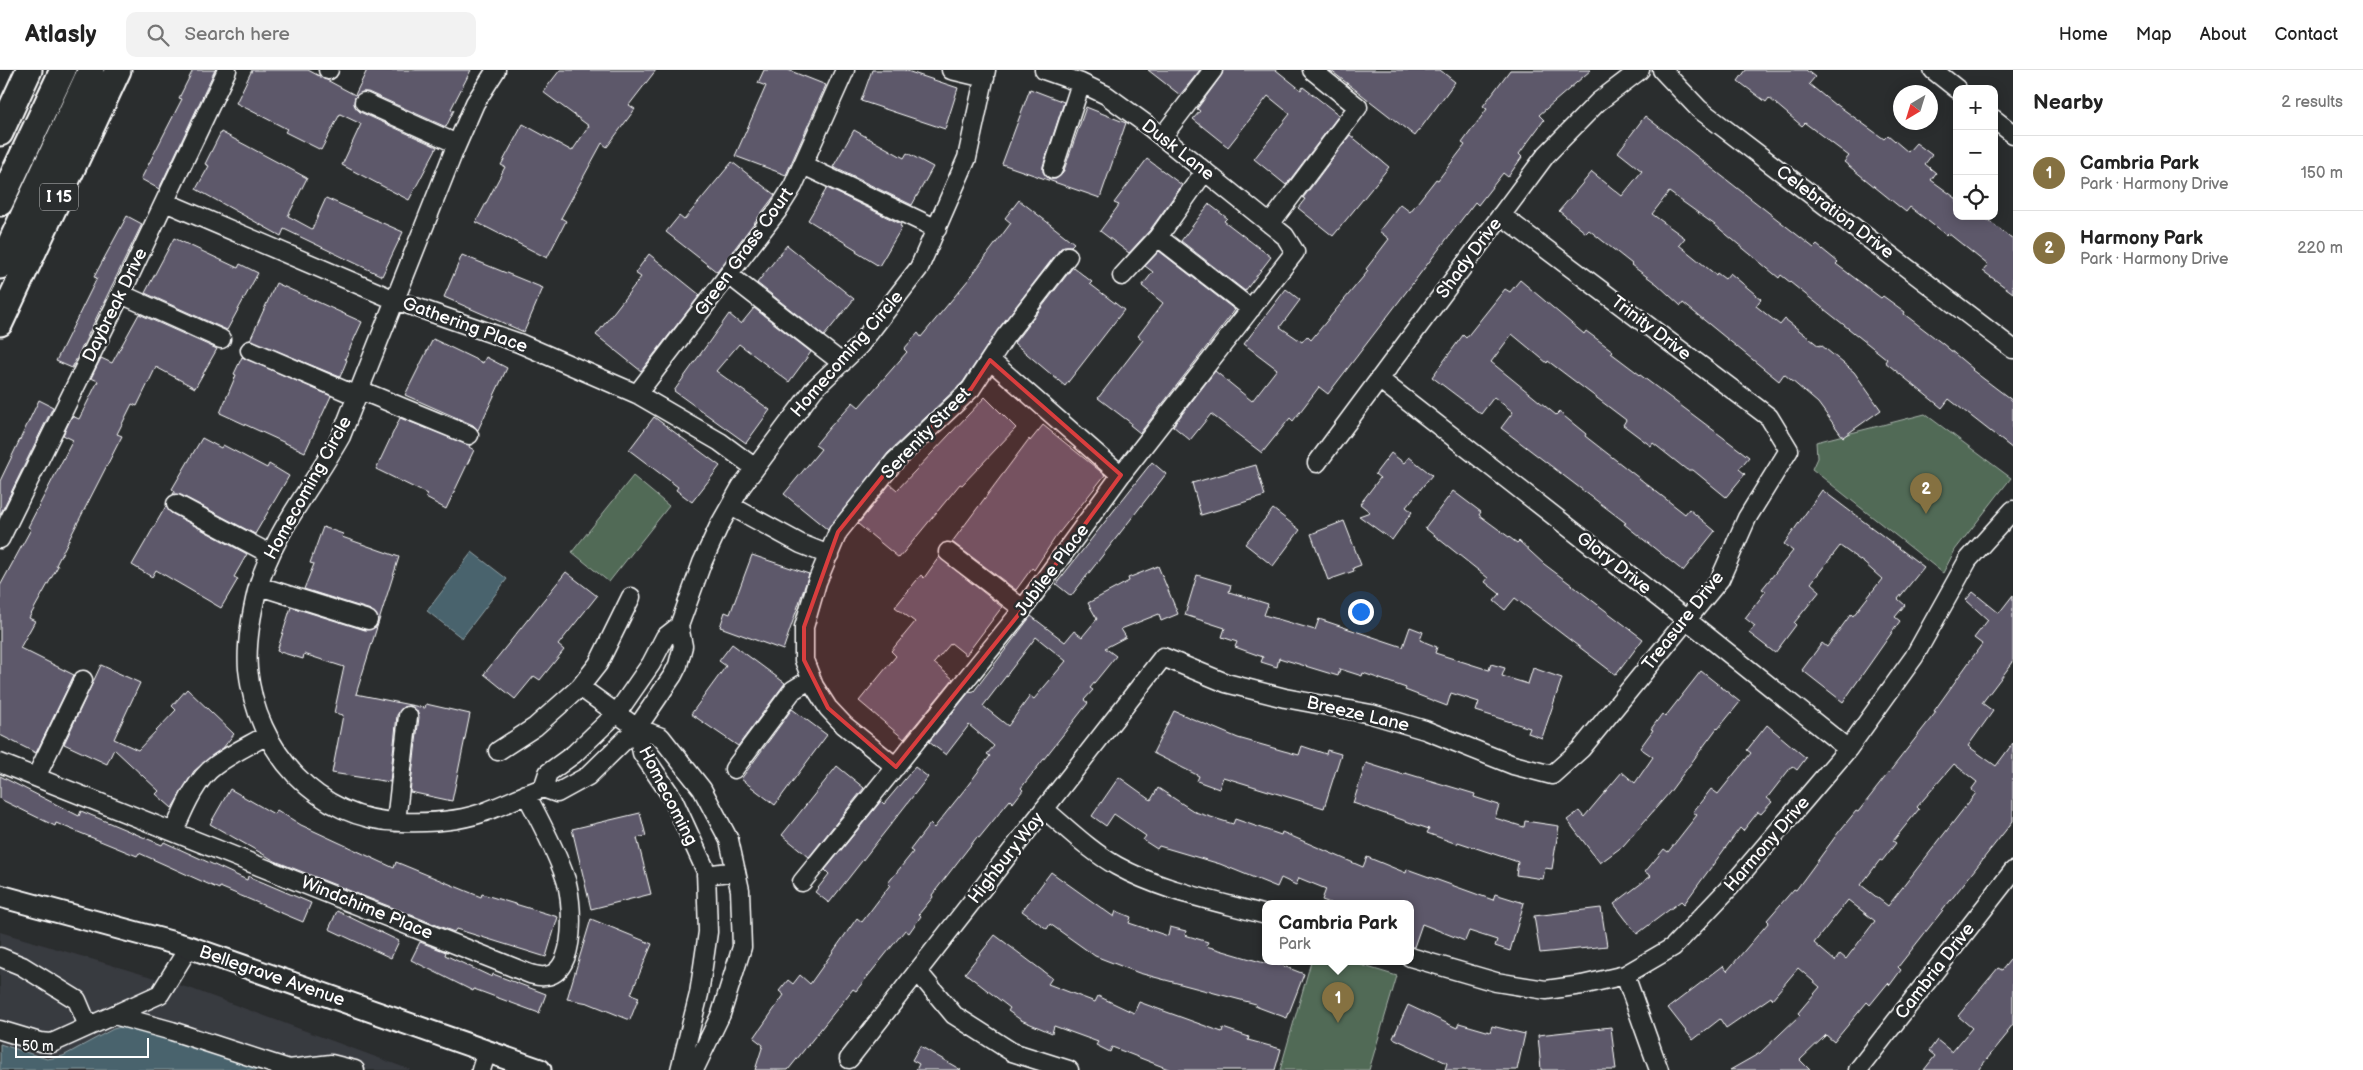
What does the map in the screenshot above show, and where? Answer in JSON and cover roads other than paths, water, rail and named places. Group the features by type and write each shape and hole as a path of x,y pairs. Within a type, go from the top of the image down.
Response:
{"highway":[{"path":"0,133 29,70"},
{"path":"0,203 63,70"},
{"path":"0,266 91,70"},
{"name":"I 15","path":"0,324 118,70"}],"main road":[{"name":"Bellegrave Avenue","path":"0,896 189,947 484,1060 540,1070"}],"street":[{"name":"Daybreak Drive","path":"0,538 121,294 227,70"},
{"name":"Homecoming Circle","path":"496,70 475,103 457,144 341,436 326,464 290,515 270,554 259,586 249,631 248,669 257,712 267,735 282,761 301,781 327,802 356,816 396,822 450,820 486,812 543,788 557,793 588,776 637,728 673,675 684,646 679,626"},
{"name":"Green Grass Court","path":"637,394 778,210 803,165 845,70"},
{"path":"951,70 986,74"},
{"name":"Dusk Lane","path":"1044,70 1074,77 1106,95 1162,137 1285,236 1295,252"},
{"path":"1162,137 1213,70"},
{"path":"1270,224 1358,107 1312,70"},
{"name":"Shady Drive","path":"1316,463 1546,155 1598,102 1640,70"},
{"name":"Celebration Drive","path":"1662,70 1699,109 2013,349"},
{"path":"1933,70 1953,86"},
{"name":"Homecoming Circle","path":"543,788 548,773 574,754 617,713 652,664 665,637 679,626 702,563 719,526 741,487 814,389 842,363 881,319 920,268 967,158 986,74"},
{"path":"1053,169 1074,77"},
{"path":"364,102 457,144"},
{"path":"1998,122 2013,134"},
{"path":"803,165 937,230"},
{"path":"1122,276 1158,237 1205,171"},
{"name":"Gathering Place","path":"165,202 395,300 519,343 637,394 720,442 755,468"},
{"name":"Trinity Drive","path":"1501,215 1769,417 1789,450"},
{"path":"1158,237 1251,309"},
{"name":"Jubilee Place","path":"802,882 1023,609 1122,475 1295,252"},
{"name":"Serenity Street","path":"896,767 844,726 828,708 811,679 804,660 804,627 816,582 838,532 895,461 971,389 1005,337 1068,256"},
{"path":"729,275 842,363"},
{"path":"121,294 221,340"},
{"path":"250,350 469,435"},
{"path":"990,360 1122,475"},
{"name":"Glory Drive","path":"1379,379 1687,620 1848,749"},
{"name":"Treasure Drive","path":"1552,774 1581,749 1720,579 1747,518 1789,450"},
{"path":"176,504 270,554"},
{"path":"731,506 801,544 828,555"},
{"name":"Harmony Drive","path":"1414,958 1496,982 1546,990 1625,976 1673,947 1731,886 1848,749 1914,657 1968,560 2009,520"},
{"path":"948,552 1023,609"},
{"path":"259,586 368,620"},
{"path":"498,751 535,727 580,687 598,664 631,597"},
{"name":"Breeze Lane","path":"1163,658 1226,683 1286,698 1371,714 1425,730 1512,765 1552,774"},
{"name":"Highbury Way","path":"850,1059 1163,658"},
{"path":"734,769 793,690 811,679"},
{"path":"36,777 82,680"},
{"path":"580,687 637,728"},
{"path":"396,822 408,716"},
{"name":"Homecoming","path":"637,728 660,737 702,789 729,840 740,890 742,947 721,1014 694,1070"},
{"name":"Homecoming","path":"637,728 642,753 672,797 706,875 708,932 699,994 680,1070"},
{"path":"174,831 187,803 205,775 215,765 267,735"},
{"name":"Windchime Place","path":"0,763 530,974 546,977 558,970 568,951 572,917 566,879 552,844 526,794"},
{"path":"1044,809 1086,846 1116,866 1149,882 1262,914"},
{"path":"706,875 736,871"},
{"name":"Cambria Drive","path":"1858,1070 2013,872"},
{"path":"0,1030 40,1042 52,1043 160,994 189,947"},
{"path":"0,957 22,966 77,1000 88,1026"},
{"path":"918,972 954,1015 1012,1052 1069,1070"},
{"path":"1625,976 1659,1070"},
{"path":"114,1015 172,1031 289,1069 331,1064 355,1070"}],"water":[{"path":"472,552 507,579 462,638 427,611"},
{"path":"132,1024 281,1070 0,1070 0,1044 47,1059 63,1056 113,1029"}],"place":[{"name":"Harmony Park","path":"1926,514"},
{"name":"Cambria Park","path":"1338,1023"}]}
